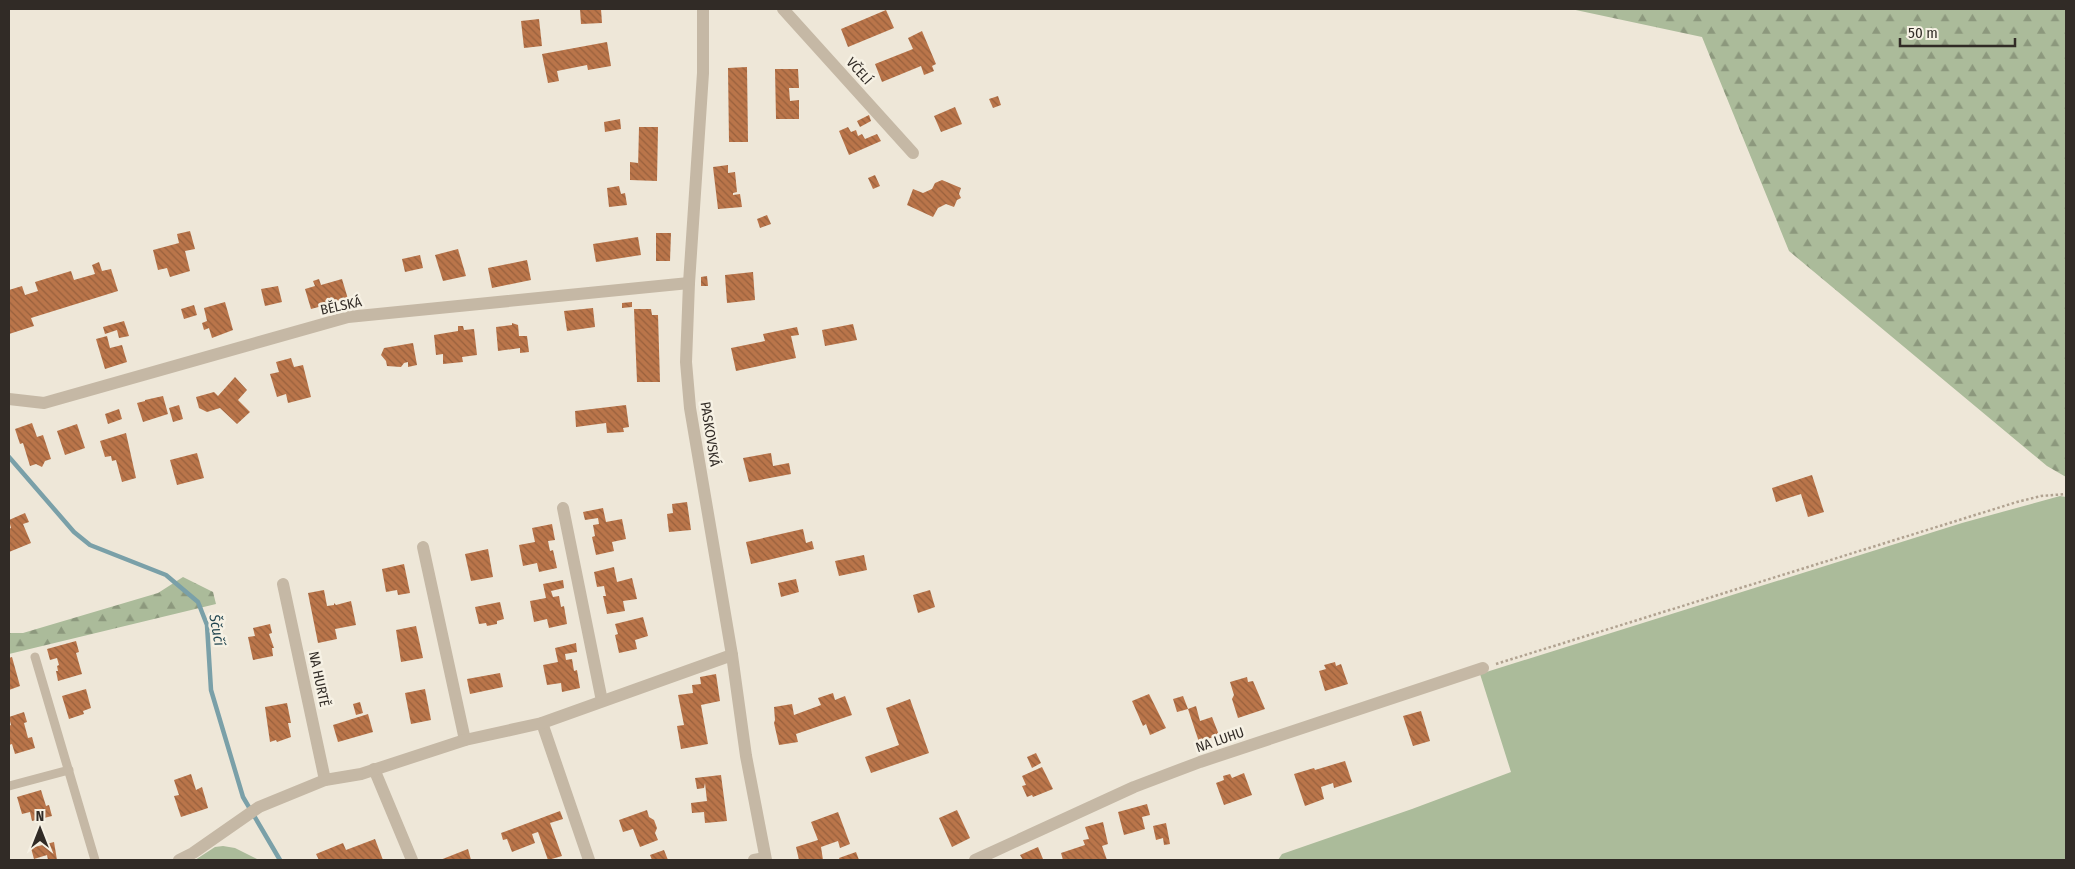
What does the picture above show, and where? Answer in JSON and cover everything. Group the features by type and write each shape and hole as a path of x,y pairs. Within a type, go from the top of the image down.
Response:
{"street":[{"name":"PASKOVSKÁ","path":"703,9 703,73 688,283 686,362 690,408 732,655 762,860"},
{"name":"VČELÍ","path":"782,9 914,152"},
{"name":"BĚLSKÁ","path":"9,399 44,403 348,318 688,283"},
{"path":"564,508 602,702"},
{"path":"423,547 465,740"},
{"name":"NA HURTĚ","path":"284,584 325,780"},
{"path":"179,860 193,853 259,807 325,780 361,774 465,740 542,723 732,655"},
{"name":"NA LUHU","path":"975,860 1134,787 1209,759 1483,668"},
{"path":"542,723 589,860"},
{"path":"374,769 412,860"}],"lane":[{"path":"35,657 95,860"},
{"path":"9,786 69,770"}],"path":[{"path":"1483,668 2017,502 2041,496 2066,494"}],"green space":[{"path":"1571,9 2066,9 2066,477 2047,466 1789,251 1702,37"},
{"path":"2060,496 2066,497 2066,860 1278,860 1282,854 1511,772 1480,674 1962,523"},
{"path":"183,577 213,592 216,604 9,654 9,633 23,633 158,593"},
{"path":"215,847 235,848 259,860 195,860"}],"building":[{"path":"580,9 601,9 602,23 581,24"},
{"path":"886,10 894,28 848,47 841,29"},
{"path":"539,19 542,46 524,48 521,21"},
{"path":"922,31 936,64 932,66 934,71 924,75 921,66 882,82 875,64 913,49 908,38"},
{"path":"607,42 611,66 588,70 587,65 557,71 559,81 548,83 542,54"},
{"path":"747,67 748,142 729,142 728,68"},
{"path":"775,69 798,69 799,88 789,88 790,101 799,100 799,119 776,119"},
{"path":"998,96 1001,105 993,108 989,99"},
{"path":"955,107 962,124 941,132 934,116"},
{"path":"869,115 871,121 860,127 857,121"},
{"path":"620,119 621,129 605,132 604,122"},
{"path":"639,127 658,127 657,181 630,180 630,162 638,163 638,169"},
{"path":"848,127 851,132 856,130 858,136 862,134 865,139 877,134 881,141 849,155 839,131"},
{"path":"728,165 728,173 735,172 737,192 733,193 733,195 740,194 742,207 718,209 713,167"},
{"path":"875,175 880,186 873,189 868,178"},
{"path":"942,180 961,188 959,194 961,198 957,200 954,207 946,204 938,208 933,217 907,205 913,189 923,193 932,189 935,183"},
{"path":"619,186 621,194 625,193 627,205 609,207 607,188"},
{"path":"767,215 771,224 760,228 757,219"},
{"path":"190,231 195,249 185,251 190,271 170,277 167,268 158,270 153,250 179,243 177,234"},
{"path":"656,233 671,233 670,261 656,261"},
{"path":"638,237 641,255 596,262 593,244"},
{"path":"458,249 466,276 443,281 435,255"},
{"path":"420,255 423,268 405,272 402,259"},
{"path":"527,260 531,280 492,288 488,268"},
{"path":"99,262 102,271 111,269 118,291 31,318 34,326 9,334 9,290 22,286 25,295 38,291 35,282 71,271 74,280 95,274 92,265"},
{"path":"753,272 755,300 727,303 725,275"},
{"path":"707,276 708,286 701,286 701,277"},
{"path":"319,279 321,285 342,279 348,299 311,309 305,289 315,286 313,281"},
{"path":"278,286 282,302 265,306 261,289"},
{"path":"225,302 233,330 212,338 209,328 204,330 202,323 207,321 204,308"},
{"path":"632,302 632,307 622,308 622,303"},
{"path":"194,305 197,315 184,319 181,309"},
{"path":"593,308 595,327 567,331 564,311"},
{"path":"634,309 651,309 652,315 658,315 660,382 637,382"},
{"path":"124,321 129,336 119,338 117,330 105,334 103,327"},
{"path":"512,323 518,325 519,336 527,336 529,352 520,353 520,348 498,351 496,327 512,325"},
{"path":"853,324 857,340 825,346 822,330"},
{"path":"458,326 463,326 464,330 474,329 477,355 462,357 463,362 443,364 443,354 436,355 434,335 458,331"},
{"path":"797,327 799,335 791,336 796,358 736,371 731,348 765,341 763,334"},
{"path":"107,336 110,348 122,345 127,362 105,369 96,339"},
{"path":"413,343 417,365 408,367 408,362 404,363 401,367 387,366 386,361 381,355 384,348"},
{"path":"291,358 294,367 303,365 311,397 288,403 286,394 277,397 270,374 279,372 276,362"},
{"path":"235,377 247,390 238,400 250,412 237,424 220,408 207,412 199,408 196,397 214,392 218,396"},
{"path":"163,396 168,414 143,422 137,403"},
{"path":"179,405 183,419 173,422 169,408"},
{"path":"626,405 629,427 623,428 624,432 607,433 606,423 576,427 575,411"},
{"path":"119,409 122,419 108,424 105,414"},
{"path":"32,423 37,437 43,435 51,459 45,461 42,467 36,464 30,466 23,443 20,444 15,429"},
{"path":"77,424 85,448 65,455 57,431"},
{"path":"126,433 136,478 122,482 116,460 112,461 111,456 105,457 100,441"},
{"path":"197,453 204,478 177,485 170,460"},
{"path":"771,453 773,466 789,463 791,474 749,482 743,458"},
{"path":"1812,475 1824,512 1808,517 1801,494 1776,502 1772,488"},
{"path":"687,502 691,530 669,532 667,514 673,513 672,504"},
{"path":"603,508 606,522 622,519 626,539 612,542 614,551 596,555 592,537 595,536 593,525 599,524 598,518 585,520 583,512"},
{"path":"25,513 29,522 23,524 31,543 9,552 9,529 11,528 9,520"},
{"path":"552,524 555,540 548,541 550,551 553,550 557,568 539,572 537,563 523,566 519,545 535,542 532,528"},
{"path":"803,529 806,543 812,541 814,549 751,564 746,542"},
{"path":"488,549 493,577 471,581 465,554"},
{"path":"864,555 867,570 839,576 835,561"},
{"path":"404,564 410,593 398,595 397,590 386,592 382,569"},
{"path":"614,567 617,582 632,578 637,599 623,601 625,611 607,614 603,596 606,596 604,586 597,587 594,572"},
{"path":"796,579 799,592 781,597 778,583"},
{"path":"563,580 564,588 551,591 553,597 559,596 561,607 564,606 567,624 549,628 547,619 534,622 530,601 546,598 543,584"},
{"path":"324,590 327,606 334,605 334,603 336,605 351,601 356,625 335,629 337,639 318,643 308,593"},
{"path":"930,590 935,607 918,613 913,595"},
{"path":"500,602 504,619 497,621 497,624 487,626 486,623 479,624 475,607"},
{"path":"643,617 648,636 635,640 637,649 619,653 615,635 618,634 615,624"},
{"path":"270,624 272,633 269,634 274,648 272,648 273,656 253,660 248,637 255,636 253,628"},
{"path":"416,626 423,658 401,662 396,630"},
{"path":"76,641 79,652 76,653 82,674 58,681 56,671 58,671 57,666 59,665 57,658 50,660 47,649"},
{"path":"576,643 577,652 565,654 566,660 572,659 574,671 577,670 580,688 562,692 561,683 547,685 543,665 558,662 555,648"},
{"path":"12,657 20,686 9,690 9,658"},
{"path":"1335,662 1336,666 1341,664 1348,684 1325,691 1319,671 1326,669 1324,665"},
{"path":"500,673 503,687 470,694 467,679"},
{"path":"716,674 720,701 701,705 708,744 681,749 677,726 684,725 678,695 693,693 692,685 701,684 700,677"},
{"path":"1247,677 1248,682 1253,681 1265,709 1238,718 1232,699 1234,695 1230,682"},
{"path":"86,689 91,708 83,711 84,714 69,719 62,696"},
{"path":"425,689 431,720 411,724 405,693"},
{"path":"833,693 835,700 845,696 852,715 796,734 798,742 779,745 774,723 774,707 792,704 794,715 821,705 818,698"},
{"path":"1149,694 1166,728 1150,735 1146,724 1143,726 1132,701"},
{"path":"1183,696 1188,709 1177,712 1173,699"},
{"path":"910,699 929,753 871,773 865,757 899,745 886,708"},
{"path":"360,702 363,713 356,715 353,704"},
{"path":"287,703 291,723 288,723 291,737 277,742 276,740 270,742 265,707"},
{"path":"1196,706 1200,721 1212,717 1219,735 1199,742 1188,709"},
{"path":"1421,711 1430,741 1413,746 1403,716"},
{"path":"24,712 27,722 24,723 28,738 32,737 35,748 15,754 12,744 9,745 9,726 11,725 9,717"},
{"path":"368,714 373,732 338,742 333,725"},
{"path":"1036,753 1041,763 1032,768 1027,757"},
{"path":"1345,761 1352,782 1334,788 1333,783 1321,787 1324,799 1305,806 1294,774"},
{"path":"1042,767 1053,789 1033,797 1032,795 1027,797 1022,786 1026,785 1022,776"},
{"path":"1244,773 1252,795 1224,805 1216,783 1224,780 1223,776 1230,774 1232,778"},
{"path":"191,774 196,790 202,787 208,808 181,817 174,796 179,795 174,780"},
{"path":"721,775 727,821 705,823 704,812 692,813 691,803 707,801 705,783 704,788 697,789 695,778"},
{"path":"41,790 46,806 49,805 52,816 32,821 30,812 22,814 17,797"},
{"path":"1147,804 1150,815 1142,817 1145,829 1124,835 1118,812"},
{"path":"647,810 649,817 654,820 657,828 655,833 658,840 640,847 633,829 623,832 619,820"},
{"path":"957,810 970,838 952,847 939,818"},
{"path":"560,811 563,819 550,823 562,856 548,860 538,832 532,834 535,843 512,852 507,839 503,840 501,833"},
{"path":"838,812 850,844 840,848 838,841 821,847 823,860 799,860 796,847 818,840 811,822"},
{"path":"1103,822 1108,844 1102,846 1107,860 1063,860 1061,853 1085,845 1083,840 1089,839 1085,827"},
{"path":"1166,823 1170,844 1164,845 1163,838 1156,840 1153,826"},
{"path":"375,839 383,860 319,860 316,854 343,843 346,850"},
{"path":"54,842 57,860 48,860 47,855 34,859 31,848"},
{"path":"1038,847 1043,859 1023,860 1020,855"},
{"path":"468,849 471,860 440,860"},
{"path":"664,850 668,860 652,860 650,855"},
{"path":"856,852 859,860 840,860 839,858"}],"waterway":[{"name":"Ščučí","path":"9,457 74,532 90,545 166,575 198,602 207,625 211,690 243,797 280,860"}]}
